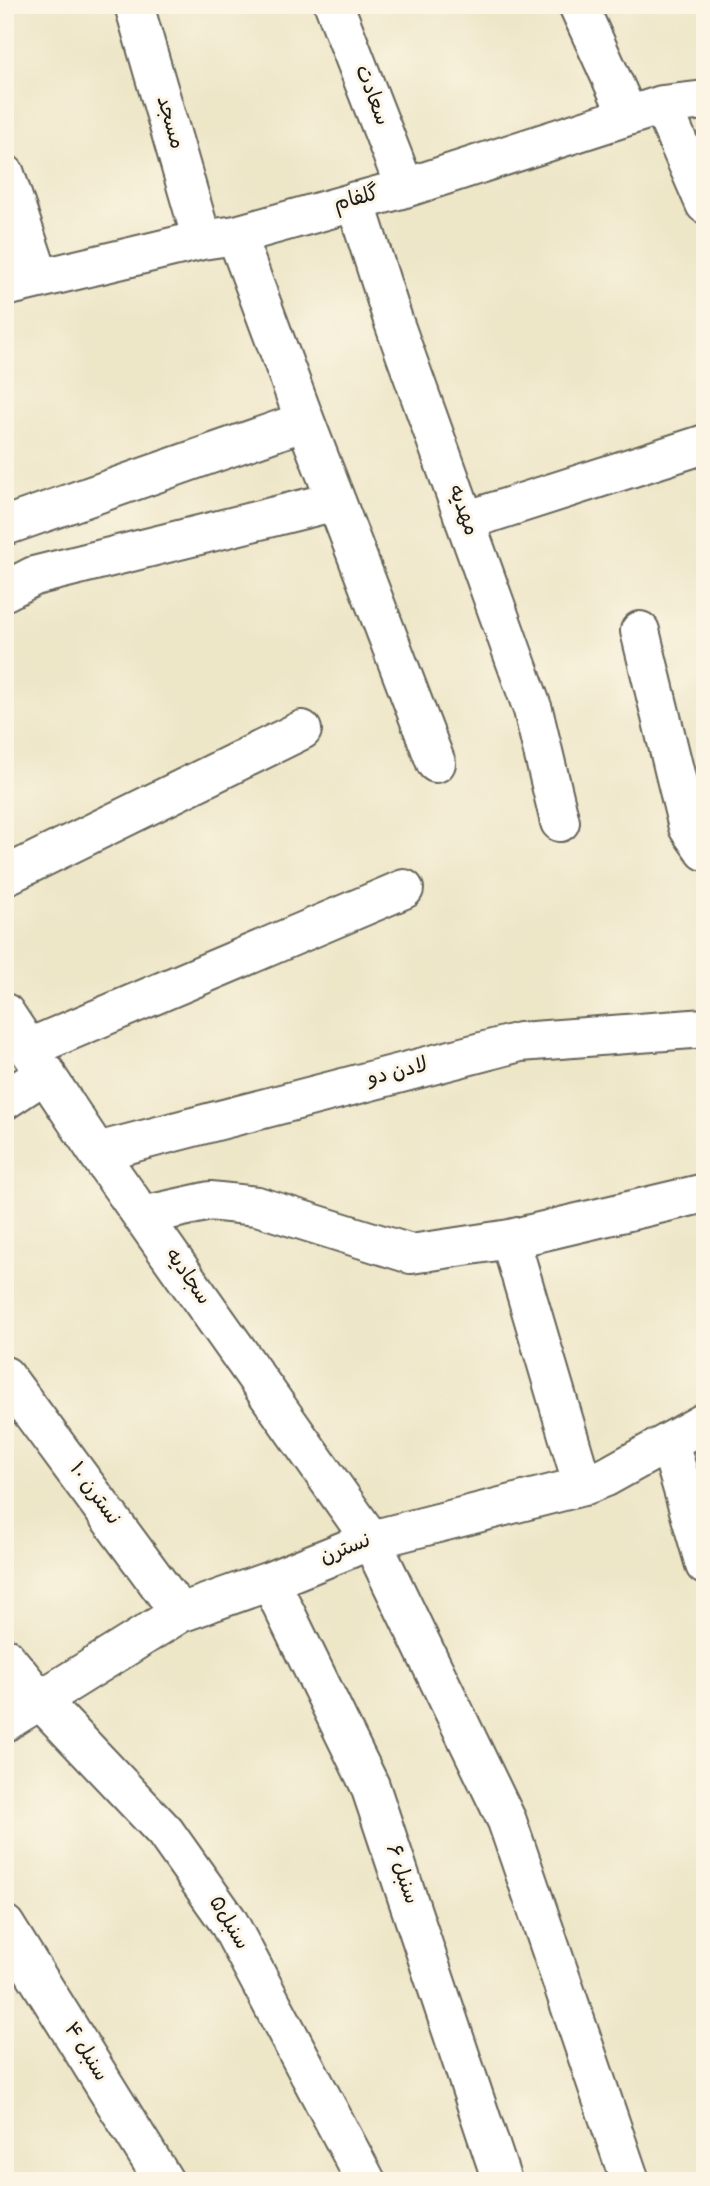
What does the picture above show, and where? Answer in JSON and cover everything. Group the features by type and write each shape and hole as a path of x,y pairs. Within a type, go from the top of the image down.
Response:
{"street":[{"name":"مسجد","path":"134,5 219,237 305,421 436,763"},
{"name":"سعادت","path":"334,5 405,188"},
{"path":"578,5 705,204"},
{"name":"گلفام","path":"23,283 219,237 405,188 645,110 705,100"},
{"path":"5,174 23,283"},
{"name":"مهدیه","path":"355,201 393,320 533,710 560,822"},
{"path":"5,526 305,421"},
{"path":"465,521 705,444"},
{"path":"5,591 34,576 336,501"},
{"path":"640,631 688,827 705,851"},
{"path":"5,876 302,730"},
{"path":"5,1100 37,1061 404,889"},
{"name":"سجادیه","path":"5,1013 97,1152 370,1540 507,1821 630,2181"},
{"name":"لادن دو","path":"97,1152 520,1042 705,1028"},
{"path":"142,1216 211,1201 257,1206 411,1254 510,1239 705,1193"},
{"path":"510,1239 583,1486"},
{"name":"نسترن ۱۰","path":"5,1376 180,1613"},
{"name":"نسترن","path":"5,1721 180,1613 270,1581 370,1540 583,1486 606,1477 705,1422"},
{"path":"669,1442 705,1565"},
{"name":"سنبل ۶","path":"270,1581 370,1786 502,2181"},
{"name":"سنبل۵","path":"5,1657 40,1701 165,1832 228,1922 366,2181"},
{"name":"سنبل ۴","path":"5,1925 164,2181"}]}
